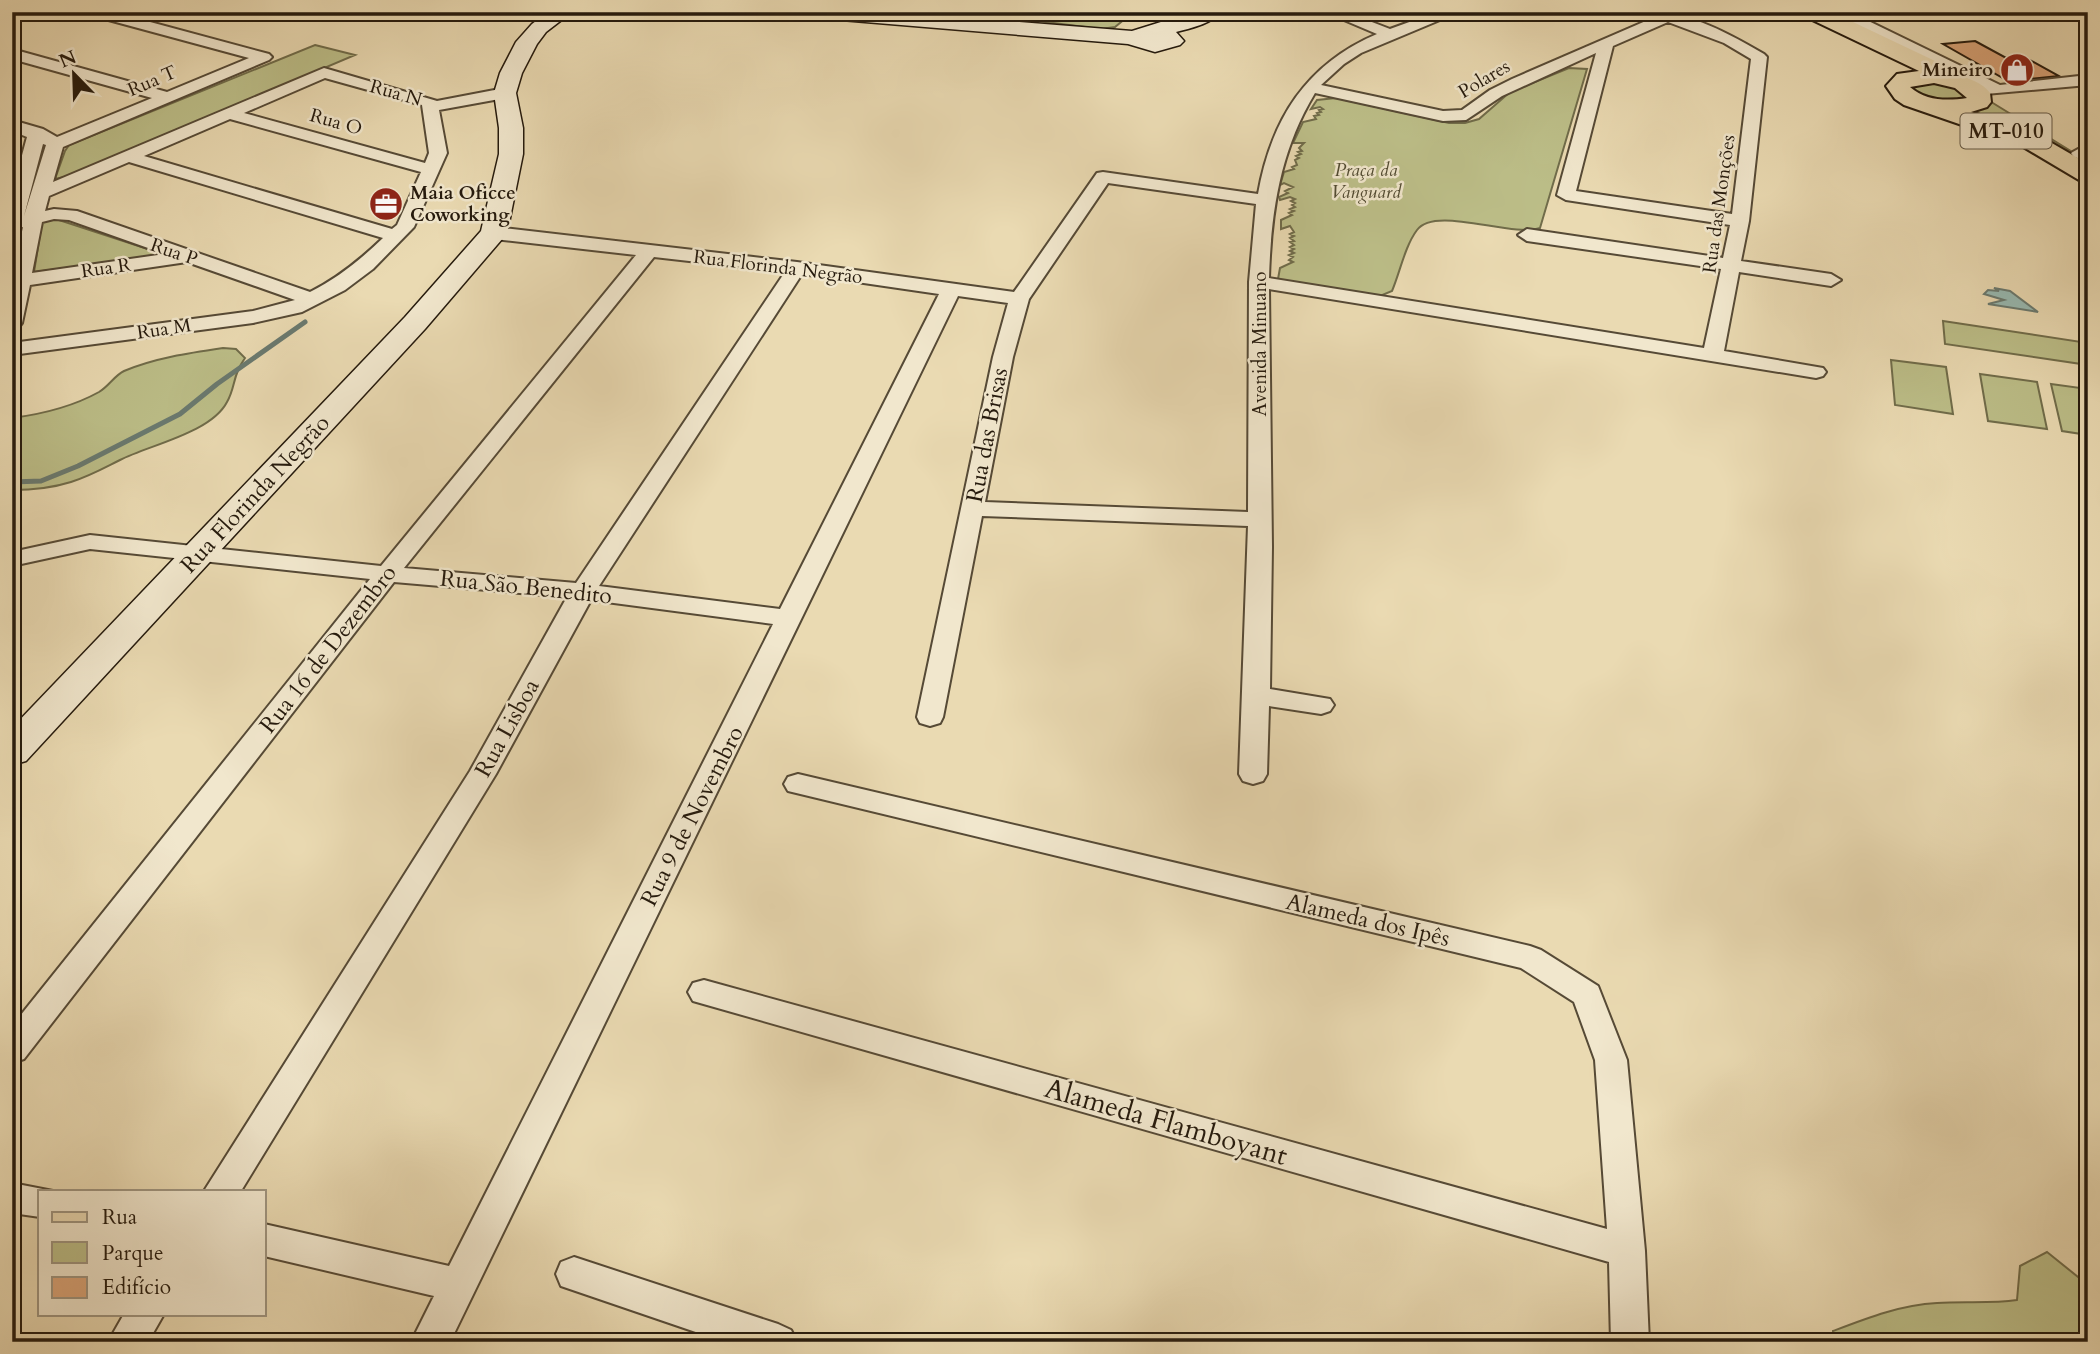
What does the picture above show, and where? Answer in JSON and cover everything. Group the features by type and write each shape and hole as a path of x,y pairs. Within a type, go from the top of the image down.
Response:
{"main road":[{"name":"MT-010","path":"1830,15 1977,87 2086,159"},
{"path":"1830,15 1846,39 1872,54 1880,62 1883,73 1908,95"},
{"name":"MT-010","path":"1977,87 1934,76 1913,77 1900,82 1908,95 2043,147 2086,159"}],"street":[{"path":"12,14 18,12"},
{"name":"Rua T","path":"55,144 264,57 95,12"},
{"path":"431,107 505,93 511,73 527,42 539,28 562,12"},
{"path":"817,12 1142,36 1186,23 1211,12"},
{"path":"1142,36 1140,43 1156,46 1173,41 1182,33 1223,12"},
{"path":"1332,12 1389,34"},
{"name":"Avenida Minuano","path":"1253,774 1260,519 1259,282 1264,200 1287,124 1310,87 1347,56 1389,34 1452,12"},
{"path":"1663,14 1729,40 1759,57"},
{"name":"Polares","path":"1310,87 1443,116 1460,117 1518,82 1606,45 1663,14"},
{"path":"1830,15 1977,87 2088,80"},
{"path":"1606,45 1566,195 1740,221"},
{"path":"12,54 168,97"},
{"name":"Rua das Monções","path":"1713,355 1740,221 1759,57"},
{"path":"42,193 324,73"},
{"name":"Rua N","path":"313,300 366,265 405,227 438,153 430,102 324,73"},
{"name":"Rua Florinda Negrão","path":"12,752 415,323 494,233 511,154 511,128 505,93"},
{"name":"Rua O","path":"230,114 431,170"},
{"path":"12,125 37,133 55,144 18,281 12,323"},
{"path":"12,224 37,133"},
{"path":"130,157 396,236"},
{"name":"Rua das Brisas","path":"930,717 1003,357 1019,299 1103,177 1264,200"},
{"name":"Rua P","path":"12,224 54,214 71,215 313,300"},
{"name":"Rua Florinda Negrão","path":"494,233 797,268 1019,299"},
{"path":"1527,235 1831,280"},
{"name":"Rua 16 de Dezembro","path":"12,1050 387,574 649,251"},
{"name":"Rua R","path":"18,281 188,256"},
{"name":"Rua Lisboa","path":"223,1190 482,775 583,591 797,268"},
{"path":"1259,282 1816,372"},
{"name":"Rua 9 de Novembro","path":"430,1342 952,288"},
{"name":"Rua M","path":"12,349 254,317 295,308 313,300"},
{"path":"972,509 1260,519"},
{"name":"Rua São Benedito","path":"12,559 90,542 387,574 583,591 789,618"},
{"path":"1257,696 1321,705"},
{"name":"Alameda dos Ipês","path":"798,784 1530,958 1587,995 1611,1060 1628,1251 1630,1342"},
{"name":"Alameda Flamboyant","path":"704,992 1628,1251"},
{"path":"12,1198 38,1202"},
{"path":"266,1240 458,1285"},
{"path":"574,1274 778,1342"},
{"path":"127,1342 144,1316"}],"green space":[{"path":"967,12 1127,12 1126,18 1115,27 1101,29"},
{"path":"315,45 355,55 69,176 55,179 69,145"},
{"name":"Praça da Vanguard","path":"1569,68 1587,69 1540,228 1512,229 1456,221 1426,223 1417,230 1409,244 1392,291 1380,296 1278,279 1280,268 1293,262 1289,260 1293,257 1289,255 1294,253 1290,251 1294,249 1290,247 1294,245 1290,242 1294,241 1290,238 1294,236 1290,234 1294,232 1290,226 1281,229 1281,220 1292,215 1289,213 1294,211 1290,209 1295,207 1292,205 1295,203 1291,201 1295,199 1290,197 1280,200 1279,197 1293,187 1284,183 1280,185 1284,172 1297,165 1295,160 1299,158 1296,156 1301,154 1298,152 1302,151 1299,148 1304,143 1293,143 1303,122 1316,119 1314,116 1319,115 1319,110 1323,109 1311,109 1317,100 1336,98 1449,123 1465,123 1479,119 1510,92"},
{"path":"1934,79 1975,95 1963,104 1912,95 1908,83"},
{"path":"1988,100 2069,150 2054,151 1958,109"},
{"path":"56,219 160,253 152,257 34,272 42,222"},
{"path":"1943,321 2088,343 2088,365 1945,344"},
{"path":"223,348 236,349 245,358 227,402 208,422 78,480 49,487 12,490 12,418 46,412 78,402 99,392 120,373 136,366 172,356"},
{"path":"1891,360 1946,367 1953,414 1895,405"},
{"path":"1980,374 2037,382 2047,429 1988,421"},
{"path":"2051,384 2088,389 2088,435 2062,431"},
{"path":"2047,1252 2088,1285 2088,1342 1834,1342 1833,1331 1897,1309 1923,1304 2017,1300 2020,1266"}],"water":[{"path":"1994,288 2010,291 2038,312 1988,304 2004,300 1984,294 1988,290 1999,291"}],"building":[{"path":"1975,41 2008,59 2028,59 2059,76 2008,81 1943,44"}],"waterway":[{"path":"12,482 41,481 78,466 180,414 217,384 305,322"}],"place":[{"name":"Mineiro","path":"2017,70"},
{"name":"Maia Oficce Coworking","path":"386,204"}]}
